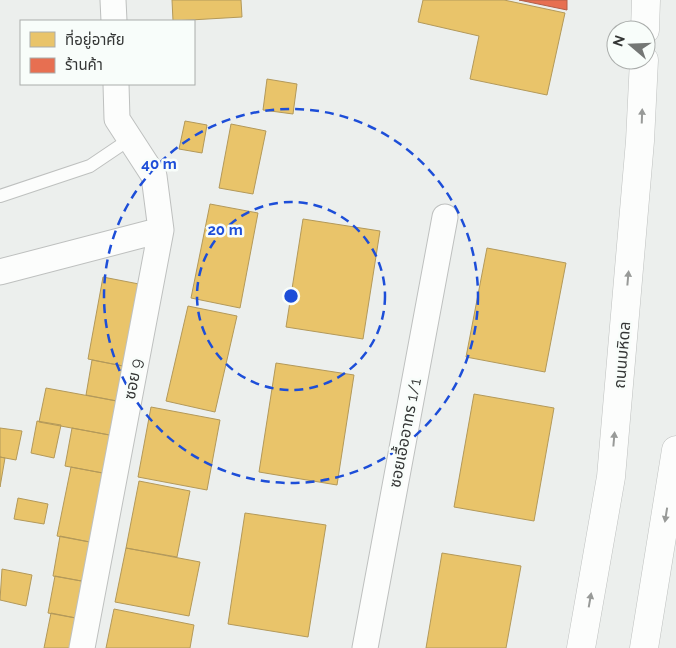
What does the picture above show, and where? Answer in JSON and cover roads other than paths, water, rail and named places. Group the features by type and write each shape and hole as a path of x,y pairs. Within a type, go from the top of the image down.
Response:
{"main road":[{"path":"645,20 646,0"},
{"name":"ถนนมหิดล","path":"582,648 611,477 640,141 644,70"},
{"path":"644,648 676,450"}],"street":[{"path":"113,0 114,20"},
{"name":"ซอย 9","path":"82,648 161,230 154,176 117,119 116,85"},
{"name":"ซอยเอื้ออาทร 1/1","path":"365,648 445,218"},
{"path":"0,272 161,230"}],"lane":[{"path":"0,196 90,166 130,140"}]}
